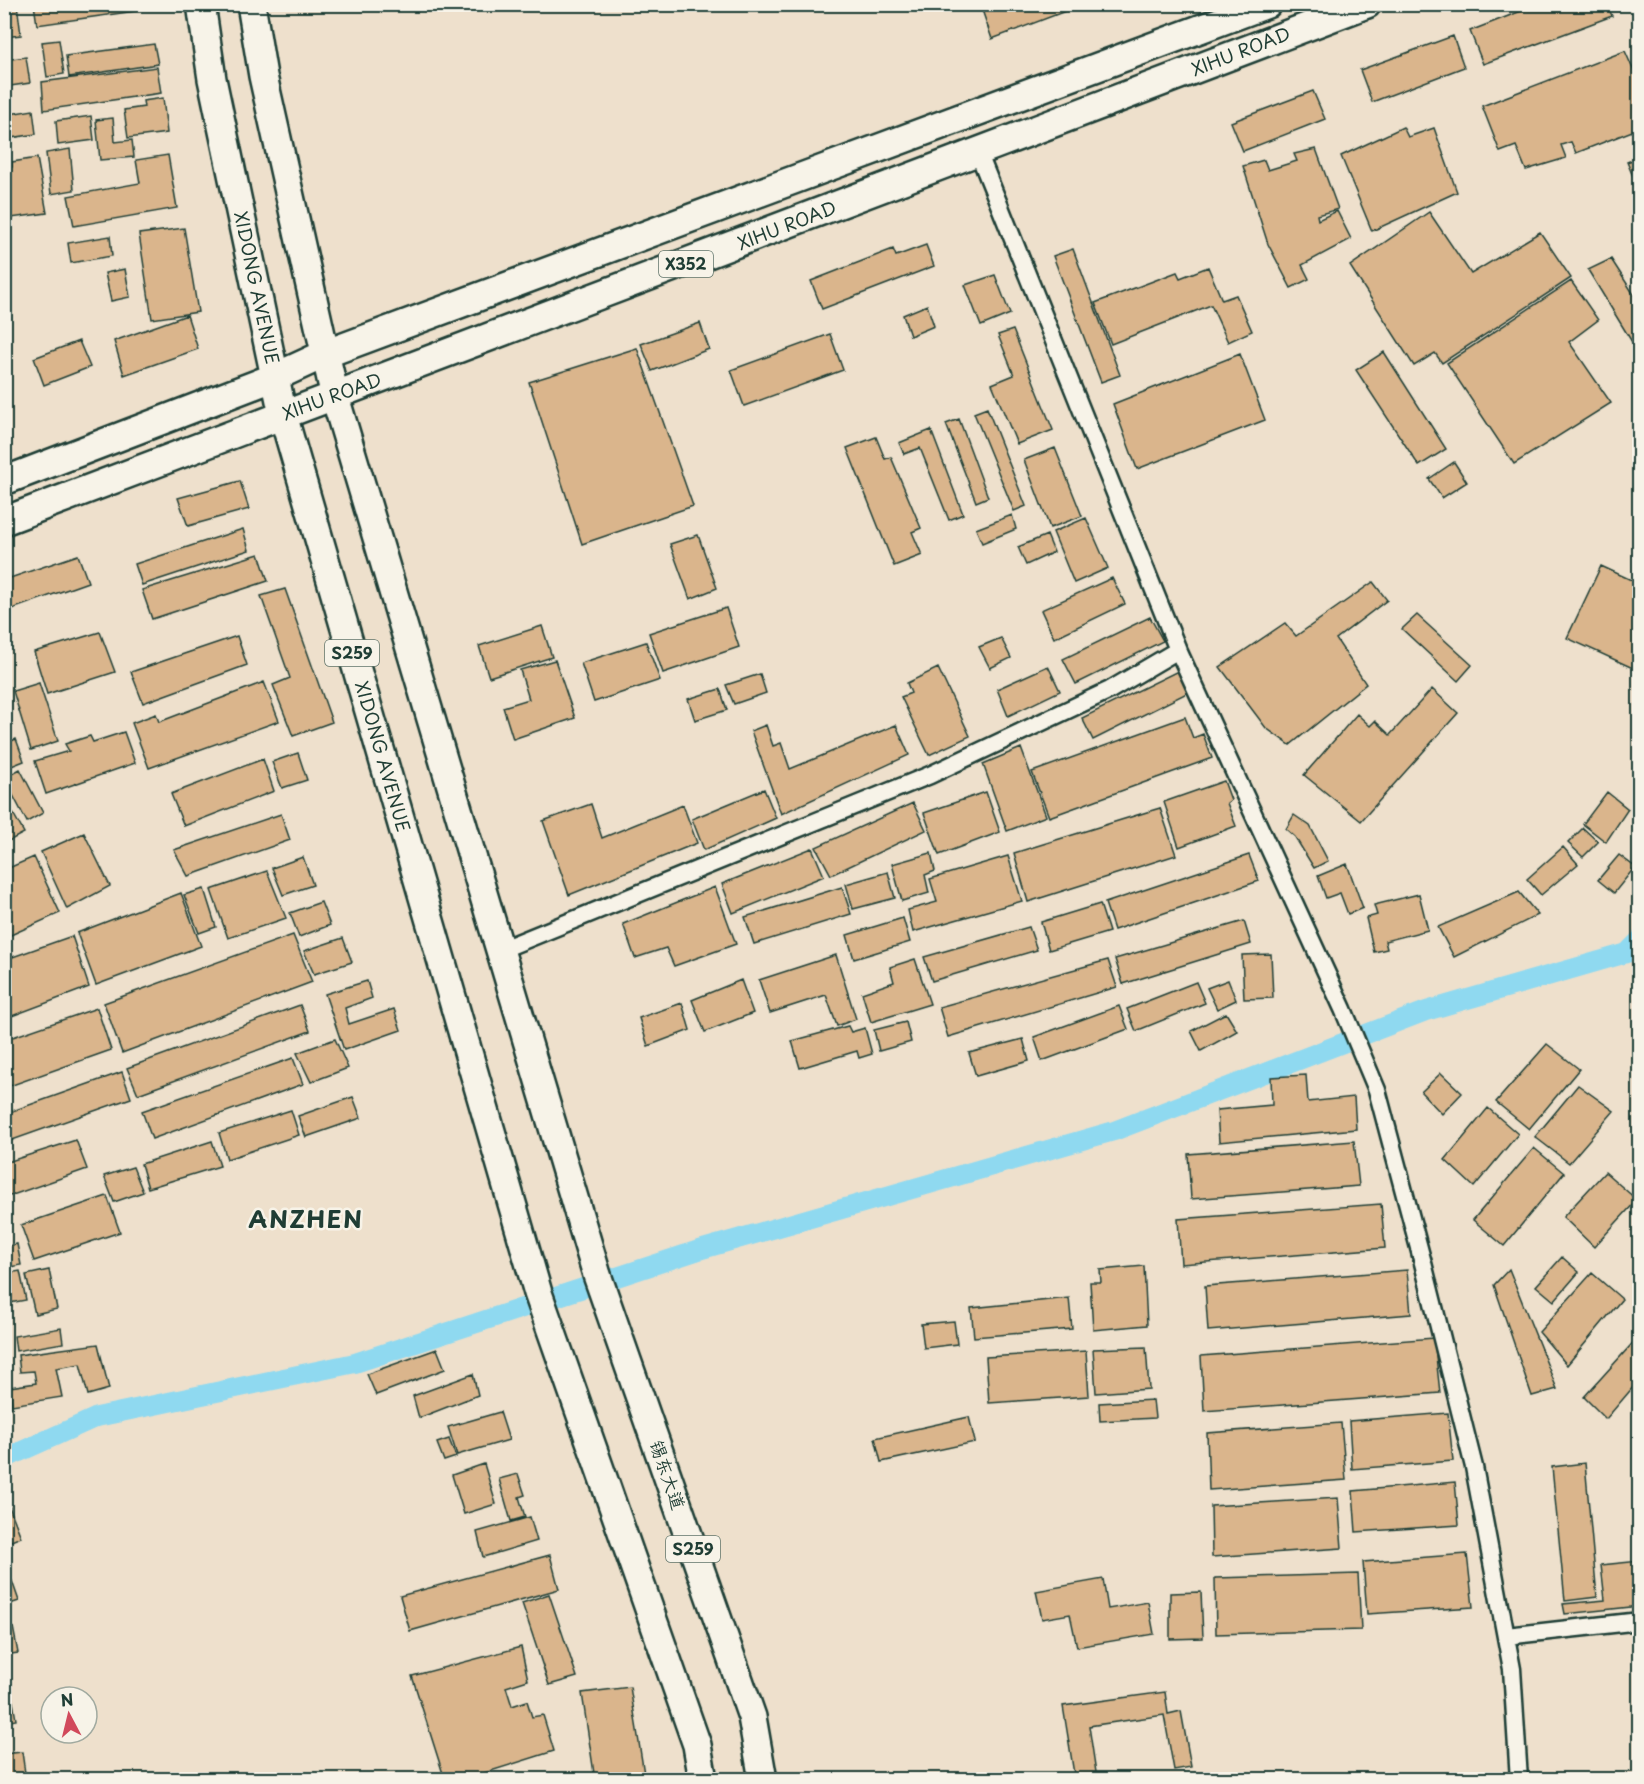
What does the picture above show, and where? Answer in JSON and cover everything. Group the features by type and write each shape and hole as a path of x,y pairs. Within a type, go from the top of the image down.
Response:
{"main road":[{"name":"XIDONG AVENUE","path":"201,4 212,79 283,414 538,1293 697,1744 703,1779"},
{"name":"S259","path":"251,4 263,76 335,397 500,950"},
{"name":"XIHU ROAD","path":"4,481 275,377 325,354 1267,4"},
{"name":"XIHU ROAD","path":"4,521 1367,4"},
{"name":"锡东大道","path":"500,950 597,1275 752,1717 763,1779"}],"street":[{"path":"978,152 1178,650 1343,1009 1377,1090 1474,1467 1512,1669 1520,1779"},
{"path":"500,950 930,775 1110,690 1178,650"},
{"path":"1506,1636 1640,1621"}],"building":[{"path":"4,4 17,4 21,35 4,37"},
{"path":"34,4 134,4 135,11 37,25"},
{"path":"980,4 1084,4 992,39"},
{"path":"1539,4 1607,4 1612,16 1483,64 1470,31"},
{"path":"1453,36 1464,67 1372,102 1360,70"},
{"path":"59,40 64,74 47,77 42,42"},
{"path":"154,44 158,64 69,77 66,56"},
{"path":"1625,51 1640,85 1640,128 1576,153 1571,142 1561,145 1566,158 1526,170 1516,146 1500,152 1482,106"},
{"path":"26,57 30,83 4,87 4,60"},
{"path":"157,67 161,93 44,110 42,82"},
{"path":"1313,91 1325,119 1243,151 1231,122"},
{"path":"163,98 167,133 128,138 124,110 144,107 143,101"},
{"path":"33,110 36,134 4,139 4,115"},
{"path":"91,116 94,140 58,145 56,121"},
{"path":"113,118 115,142 132,140 134,157 100,160 96,120"},
{"path":"1403,127 1408,137 1434,128 1457,192 1372,231 1341,156"},
{"path":"70,149 74,190 51,194 46,153"},
{"path":"1316,149 1338,209 1317,215 1318,220 1337,211 1351,239 1302,265 1309,279 1291,288 1268,244 1243,166 1264,160 1268,170 1297,161 1294,154"},
{"path":"168,155 177,208 74,226 68,196 140,183 136,160"},
{"path":"1640,157 1640,193 1627,162"},
{"path":"37,158 47,213 4,219 4,168 12,167 12,162"},
{"path":"1429,212 1471,274 1540,232 1571,278 1442,363 1435,353 1414,366 1350,266"},
{"path":"184,228 198,312 152,319 139,234"},
{"path":"110,236 112,256 71,263 68,243"},
{"path":"926,245 934,266 822,309 811,281 893,249 896,256"},
{"path":"1073,249 1120,375 1101,382 1053,256"},
{"path":"1611,259 1640,304 1640,355 1588,270"},
{"path":"1208,267 1222,300 1236,295 1252,331 1228,342 1211,305 1111,344 1095,303 1177,272 1180,278"},
{"path":"125,269 130,297 111,301 105,273"},
{"path":"995,275 1010,314 981,326 965,285"},
{"path":"1571,281 1598,320 1569,342 1611,403 1514,464 1447,363"},
{"path":"927,305 934,326 910,336 903,315"},
{"path":"187,315 198,349 124,375 114,341"},
{"path":"700,323 709,349 652,371 641,344"},
{"path":"1013,330 1053,430 1017,444 992,384 1014,375 998,335"},
{"path":"830,334 843,370 744,406 731,370"},
{"path":"79,341 90,367 44,385 34,358"},
{"path":"637,348 693,506 582,544 529,382"},
{"path":"1384,352 1446,449 1419,466 1356,370"},
{"path":"1240,354 1265,420 1137,469 1113,404"},
{"path":"987,408 1026,506 1014,511 974,413"},
{"path":"959,419 988,497 976,502 946,424"},
{"path":"931,430 963,514 949,520 920,448 904,454 899,443"},
{"path":"876,437 885,459 891,457 921,528 912,532 922,555 894,566 847,448"},
{"path":"1055,448 1082,516 1050,528 1024,460"},
{"path":"1454,462 1467,482 1442,498 1429,479"},
{"path":"240,481 249,509 188,526 178,498"},
{"path":"1012,515 1016,529 982,543 976,529"},
{"path":"1086,518 1108,568 1074,583 1053,532"},
{"path":"243,529 249,550 142,585 135,564"},
{"path":"698,535 717,588 690,599 670,544"},
{"path":"1047,535 1054,552 1026,565 1018,547"},
{"path":"259,554 268,581 152,619 142,590"},
{"path":"78,555 88,582 4,612 4,580"},
{"path":"1601,566 1640,584 1640,661 1635,669 1567,638"},
{"path":"1112,578 1125,604 1054,638 1041,610"},
{"path":"1373,582 1387,600 1336,639 1366,684 1290,745 1266,728 1220,667 1285,623 1296,636"},
{"path":"285,589 332,722 293,736 273,685 290,678 261,596"},
{"path":"726,608 739,647 663,673 649,633"},
{"path":"1417,615 1472,665 1458,681 1402,629"},
{"path":"1150,617 1163,641 1076,684 1063,659"},
{"path":"542,626 552,657 489,677 479,646"},
{"path":"100,632 115,672 47,694 34,652"},
{"path":"237,636 247,665 143,703 131,672"},
{"path":"1001,638 1011,658 990,668 979,647"},
{"path":"646,642 660,680 594,702 581,663"},
{"path":"555,660 575,718 513,739 503,707 529,699 520,670"},
{"path":"1048,666 1060,691 1008,716 997,689"},
{"path":"938,668 970,736 929,755 901,697 911,693 907,683"},
{"path":"1180,670 1191,691 1093,740 1082,718"},
{"path":"760,674 766,693 734,704 726,685"},
{"path":"264,682 279,721 149,768 132,723 156,714 159,722"},
{"path":"39,683 58,741 31,750 13,691"},
{"path":"720,689 727,710 695,720 688,699"},
{"path":"1432,689 1458,713 1361,821 1304,775 1357,714 1370,726 1375,721 1390,735"},
{"path":"1185,717 1193,738 1203,734 1212,758 1049,817 1032,772"},
{"path":"766,725 773,746 781,743 790,769 896,725 909,755 781,814 751,731"},
{"path":"124,732 135,763 46,794 35,761 69,751 65,744 90,736 93,742"},
{"path":"16,739 24,761 4,769 4,744"},
{"path":"1021,748 1046,816 1007,831 983,764"},
{"path":"298,753 307,780 282,788 272,762"},
{"path":"263,759 274,791 184,826 171,794"},
{"path":"20,769 43,813 27,822 4,778"},
{"path":"1224,781 1231,800 1227,803 1236,826 1179,847 1164,802"},
{"path":"764,789 776,818 704,850 692,819"},
{"path":"986,792 1000,832 939,855 924,813"},
{"path":"1607,792 1628,809 1606,842 1583,824"},
{"path":"4,797 24,833 5,843 4,841"},
{"path":"913,803 926,830 831,875 816,847"},
{"path":"591,804 602,838 683,805 697,843 569,895 543,821"},
{"path":"1160,808 1176,855 1028,902 1014,853"},
{"path":"281,814 290,840 188,876 174,850"},
{"path":"1294,815 1310,826 1328,861 1314,868 1295,837 1286,829"},
{"path":"1583,828 1598,842 1583,857 1568,843"},
{"path":"84,833 110,886 67,909 41,852"},
{"path":"1563,847 1578,864 1541,895 1527,879"},
{"path":"812,848 824,876 733,913 722,884"},
{"path":"931,853 935,871 925,875 929,893 902,901 892,864"},
{"path":"1249,855 1259,881 1114,930 1105,903"},
{"path":"1619,855 1635,867 1614,893 1598,880"},
{"path":"1008,856 1022,901 913,932 908,910 937,902 930,879"},
{"path":"34,857 60,913 4,938 4,870"},
{"path":"303,857 313,885 283,895 272,868"},
{"path":"1347,864 1363,908 1348,914 1340,893 1326,898 1318,876"},
{"path":"267,871 286,918 228,938 211,890"},
{"path":"888,872 895,898 853,909 846,884"},
{"path":"715,887 736,944 674,966 666,948 635,958 623,924"},
{"path":"842,887 851,914 754,944 745,917"},
{"path":"204,889 216,927 199,933 184,895"},
{"path":"1519,892 1538,915 1454,957 1438,927"},
{"path":"181,893 201,946 96,985 77,933"},
{"path":"1419,894 1428,930 1385,941 1387,949 1374,952 1366,918 1377,915 1374,905"},
{"path":"321,902 330,925 299,937 290,913"},
{"path":"1100,904 1109,932 1049,950 1041,922"},
{"path":"903,918 910,942 854,959 847,935"},
{"path":"1244,921 1251,944 1123,984 1115,959"},
{"path":"1029,927 1037,950 932,981 924,957"},
{"path":"293,935 312,982 122,1053 104,1003"},
{"path":"72,936 89,987 4,1019 4,960"},
{"path":"343,938 352,962 314,974 304,951"},
{"path":"1271,954 1273,998 1244,999 1242,955"},
{"path":"836,955 856,1019 837,1026 826,995 770,1013 759,980"},
{"path":"915,959 930,1004 871,1022 862,993 894,982 890,967"},
{"path":"1108,960 1117,987 948,1037 939,1007"},
{"path":"741,980 753,1013 705,1032 692,1000"},
{"path":"1228,980 1236,1000 1217,1009 1207,988"},
{"path":"367,981 372,998 345,1008 349,1024 394,1009 401,1030 344,1050 325,994"},
{"path":"1196,982 1205,1003 1136,1031 1127,1009"},
{"path":"682,1003 690,1030 648,1046 639,1018"},
{"path":"300,1005 310,1031 138,1094 127,1068"},
{"path":"1119,1006 1128,1029 1042,1061 1034,1037"},
{"path":"97,1008 111,1050 4,1088 4,1040"},
{"path":"1226,1013 1237,1031 1201,1051 1191,1031"},
{"path":"906,1022 911,1042 879,1051 874,1030"},
{"path":"848,1026 851,1032 865,1028 872,1054 859,1058 857,1051 800,1068 792,1041"},
{"path":"335,1039 348,1068 311,1082 297,1053"},
{"path":"1023,1039 1029,1061 976,1076 969,1053"},
{"path":"1547,1044 1579,1069 1529,1129 1496,1102"},
{"path":"293,1058 303,1084 152,1139 142,1111"},
{"path":"122,1072 131,1098 4,1143 4,1114"},
{"path":"1441,1073 1462,1093 1442,1114 1421,1092"},
{"path":"1306,1075 1308,1102 1354,1097 1356,1129 1219,1142 1217,1110 1272,1105 1271,1077"},
{"path":"1578,1085 1614,1111 1569,1163 1535,1137"},
{"path":"353,1097 361,1118 306,1137 298,1116"},
{"path":"1488,1108 1518,1134 1474,1187 1445,1160"},
{"path":"291,1110 299,1135 227,1159 219,1133"},
{"path":"76,1140 87,1169 4,1198 4,1163"},
{"path":"212,1141 220,1166 148,1188 141,1164"},
{"path":"1354,1141 1359,1186 1191,1199 1188,1154"},
{"path":"1534,1148 1564,1173 1504,1246 1473,1220"},
{"path":"133,1167 143,1192 114,1202 104,1176"},
{"path":"1605,1172 1637,1200 1594,1247 1563,1217"},
{"path":"107,1196 120,1232 34,1261 21,1225"},
{"path":"1381,1204 1385,1248 1181,1264 1178,1219"},
{"path":"17,1244 21,1265 4,1268 4,1247"},
{"path":"1562,1257 1579,1272 1554,1301 1536,1286"},
{"path":"1144,1266 1147,1325 1093,1330 1090,1282 1101,1282 1100,1270"},
{"path":"1509,1269 1557,1389 1532,1396 1494,1285"},
{"path":"49,1270 57,1309 35,1314 26,1275"},
{"path":"1407,1270 1411,1314 1208,1331 1205,1286"},
{"path":"20,1271 26,1300 4,1304 4,1274"},
{"path":"1592,1273 1622,1299 1567,1365 1539,1332"},
{"path":"1069,1298 1072,1329 974,1337 971,1308"},
{"path":"954,1321 957,1344 924,1348 921,1324"},
{"path":"61,1328 63,1343 16,1351 14,1336"},
{"path":"1640,1335 1640,1379 1606,1419 1584,1397"},
{"path":"1434,1338 1440,1393 1204,1411 1201,1356"},
{"path":"98,1344 109,1389 88,1395 80,1364 56,1368 62,1397 12,1405 10,1387 36,1383 34,1371 20,1372 18,1355"},
{"path":"1146,1347 1149,1389 1096,1393 1093,1349"},
{"path":"437,1349 445,1369 376,1395 367,1374"},
{"path":"1086,1351 1089,1396 989,1403 986,1357"},
{"path":"473,1374 478,1395 419,1418 413,1396"},
{"path":"1153,1400 1155,1418 1100,1421 1099,1403"},
{"path":"4,1401 11,1407 4,1414"},
{"path":"500,1412 509,1440 457,1455 448,1427"},
{"path":"1448,1413 1453,1461 1352,1469 1349,1421"},
{"path":"969,1417 975,1442 881,1462 875,1438"},
{"path":"1341,1423 1346,1480 1209,1490 1207,1433"},
{"path":"449,1439 456,1457 444,1461 437,1443"},
{"path":"1585,1463 1597,1597 1565,1601 1552,1467"},
{"path":"484,1464 496,1504 464,1514 452,1475"},
{"path":"518,1474 525,1495 519,1497 525,1517 511,1521 499,1479"},
{"path":"1455,1482 1459,1525 1356,1532 1353,1491"},
{"path":"4,1496 21,1537 4,1544"},
{"path":"1338,1498 1342,1548 1212,1557 1211,1506"},
{"path":"530,1517 537,1541 483,1557 477,1532"},
{"path":"1467,1554 1473,1607 1367,1614 1363,1562"},
{"path":"550,1555 559,1589 410,1631 400,1596"},
{"path":"1640,1561 1640,1606 1565,1614 1563,1604 1605,1600 1601,1565"},
{"path":"1358,1574 1361,1630 1216,1634 1215,1578"},
{"path":"1103,1579 1108,1609 1148,1602 1154,1634 1077,1647 1070,1614 1042,1619 1036,1591"},
{"path":"12,1581 19,1601 4,1606 4,1583"},
{"path":"1201,1592 1203,1638 1170,1639 1170,1593"},
{"path":"549,1594 577,1677 549,1685 522,1603"},
{"path":"13,1627 18,1653 4,1655 4,1628"},
{"path":"521,1647 528,1680 506,1687 512,1706 527,1701 532,1717 543,1715 554,1751 462,1780 445,1780 412,1676"},
{"path":"9,1678 16,1720 4,1722 4,1679"},
{"path":"630,1687 645,1780 595,1780 582,1693"},
{"path":"1165,1692 1168,1714 1181,1711 1191,1767 1174,1770 1164,1715 1089,1726 1097,1779 1075,1780 1063,1706"},
{"path":"22,1752 26,1780 4,1780 4,1754"}],"waterway":[{"path":"4,1459 97,1417 355,1363 699,1250 1114,1131 1426,1011 1627,953 1640,940"}],"district":[{"name":"ANZHEN","path":"306,1220"}]}
